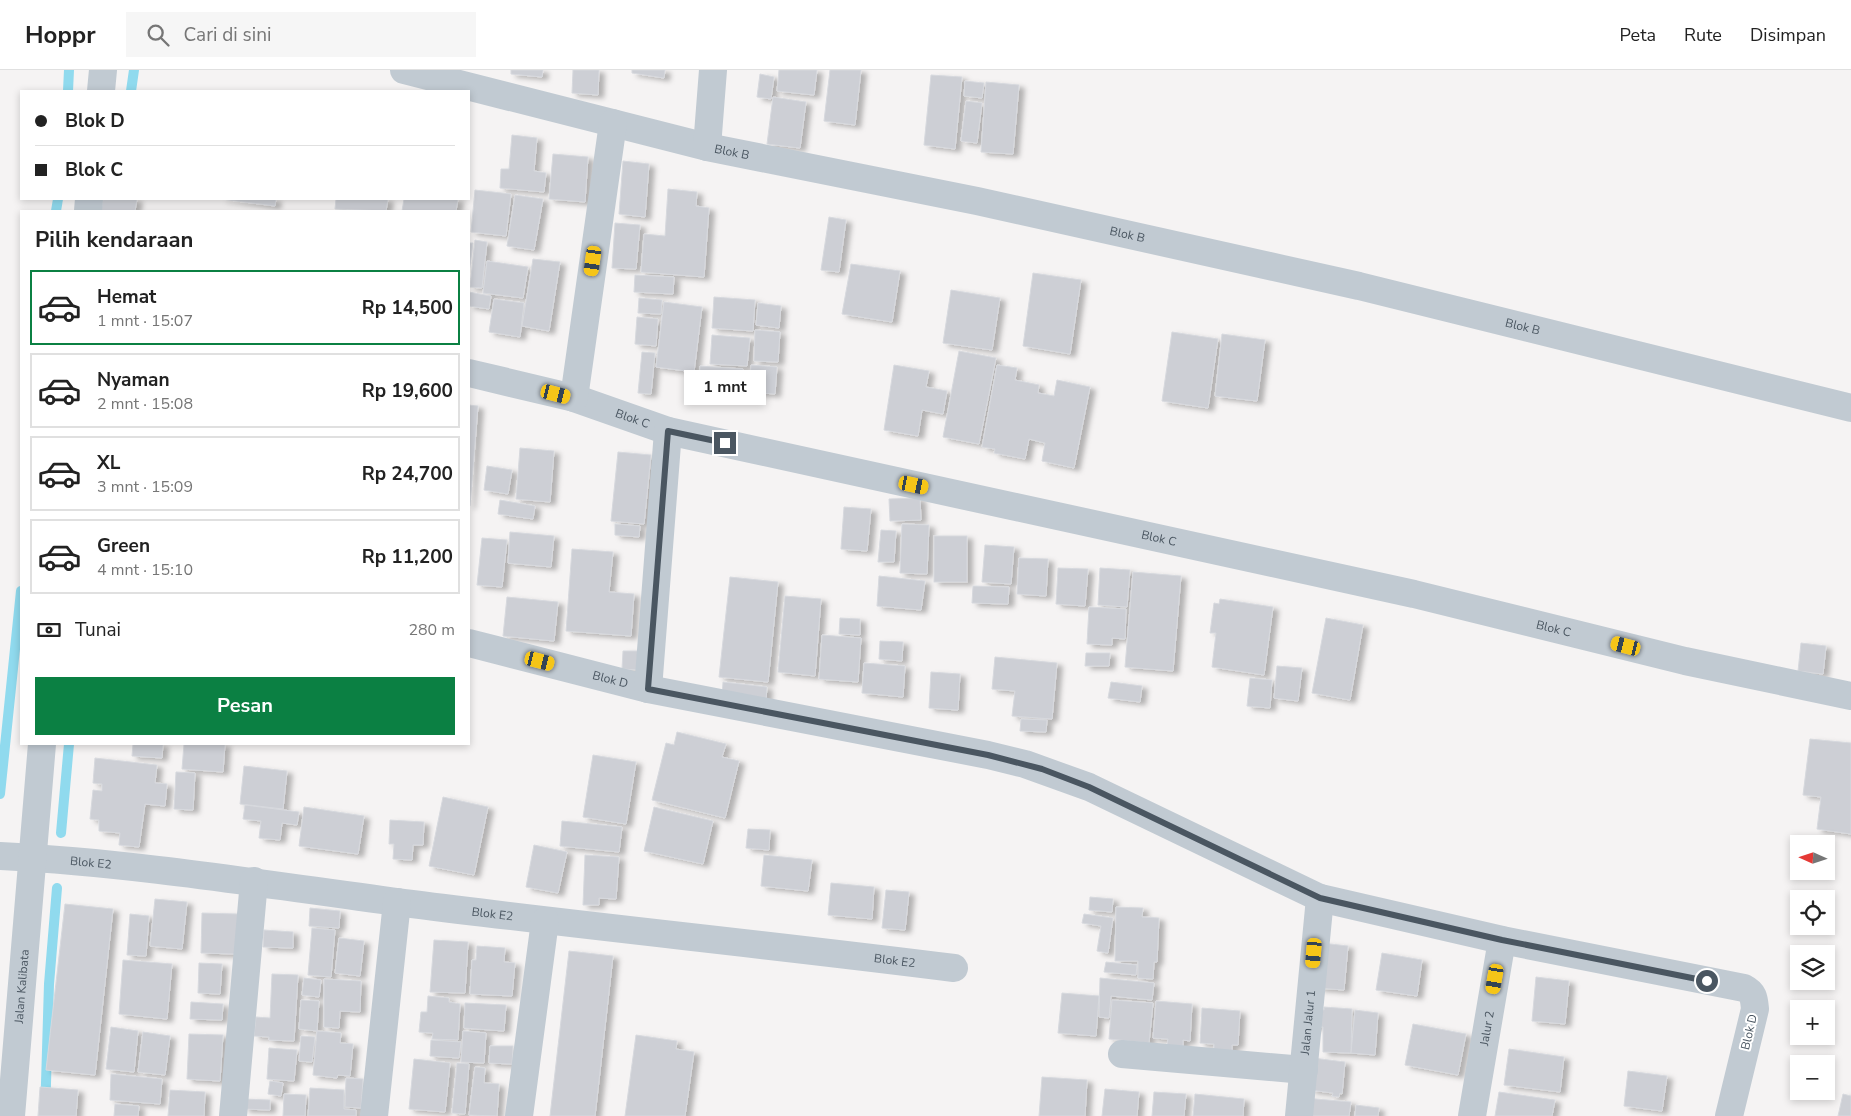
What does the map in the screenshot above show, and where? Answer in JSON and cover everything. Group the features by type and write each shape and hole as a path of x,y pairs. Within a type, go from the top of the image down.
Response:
{"street":[{"path":"101,90 103,70"},
{"name":"Blok B","path":"404,70 707,147 977,201 1360,286 1851,408"},
{"path":"707,147 712,70"},
{"path":"574,398 613,123"},
{"name":"Blok C","path":"470,372 574,398 668,431 1414,594 1685,661 1851,696"},
{"path":"648,689 668,431"},
{"name":"Blok D","path":"470,643 648,689 988,755 1025,764 1089,787 1320,898 1502,940 1744,988 1751,992 1754,998 1755,1009 1728,1116"},
{"name":"Jalan Kalibata","path":"11,1116 42,745"},
{"name":"Blok E2","path":"0,856 254,881 545,921 954,968"},
{"path":"233,1116 254,881"},
{"name":"Jalan Jalur 1","path":"1299,1116 1320,898"},
{"path":"374,1116 397,902"},
{"path":"519,1116 545,921"},
{"name":"Jalur 2","path":"1472,1116 1502,940"},
{"path":"1122,1054 1304,1070"}],"building":[{"path":"511,70 543,70 542,77 511,74"},
{"path":"573,70 599,70 598,95 572,93"},
{"path":"632,70 665,70 664,78 632,73"},
{"path":"779,70 817,70 814,95 777,91"},
{"path":"830,70 861,70 855,125 824,121"},
{"path":"760,74 774,77 771,99 757,97"},
{"path":"931,75 962,77 955,149 924,145"},
{"path":"965,81 984,83 982,98 964,96"},
{"path":"986,82 1019,85 1013,154 981,152"},
{"path":"773,97 806,102 800,148 767,144"},
{"path":"966,101 982,103 977,143 961,141"},
{"path":"512,135 537,138 534,171 546,173 544,192 500,188 501,169 509,169"},
{"path":"553,154 588,157 585,202 549,199"},
{"path":"623,161 649,164 645,217 619,214"},
{"path":"668,189 697,192 696,206 709,208 704,277 641,272 644,234 665,236"},
{"path":"475,190 511,194 506,236 471,232"},
{"path":"515,195 543,199 534,250 507,246"},
{"path":"103,200 137,200 135,210 101,210"},
{"path":"229,200 276,200 275,206"},
{"path":"336,200 388,200 386,210 335,209"},
{"path":"404,200 458,200 456,210 402,210"},
{"path":"829,217 846,220 839,272 821,270"},
{"path":"615,223 640,225 636,269 612,268"},
{"path":"475,240 487,242 482,288 470,287"},
{"path":"470,243 473,243 470,266"},
{"path":"533,259 560,262 549,331 522,326"},
{"path":"487,261 528,267 523,298 483,293"},
{"path":"851,264 900,271 892,322 842,314"},
{"path":"1033,273 1081,280 1070,354 1023,346"},
{"path":"635,275 674,277 673,294 634,292"},
{"path":"951,290 1000,298 992,350 943,343"},
{"path":"470,292 491,296 489,309 470,306"},
{"path":"714,297 755,300 753,331 712,328"},
{"path":"639,298 662,300 661,314 638,313"},
{"path":"494,299 524,303 520,337 489,332"},
{"path":"664,302 702,307 694,372 656,367"},
{"path":"758,303 781,306 779,328 756,325"},
{"path":"637,317 658,319 656,346 635,344"},
{"path":"755,330 780,332 778,362 754,361"},
{"path":"1172,332 1218,339 1208,408 1162,401"},
{"path":"1222,334 1265,340 1257,401 1215,396"},
{"path":"712,335 750,338 747,366 710,364"},
{"path":"959,351 996,358 979,444 943,437"},
{"path":"642,352 655,353 651,394 638,393"},
{"path":"751,365 777,367 775,394 749,392"},
{"path":"894,365 929,371 926,387 947,391 943,414 922,410 918,436 884,430"},
{"path":"997,365 1017,368 1015,380 1039,385 1038,393 1054,396 1057,380 1090,387 1074,468 1042,461 1045,443 1029,439 1025,459 994,453 995,449 982,447"},
{"path":"700,366 743,369 742,392 699,389"},
{"path":"470,405 478,406 470,506"},
{"path":"520,448 554,451 550,502 516,499"},
{"path":"618,452 651,455 644,524 611,521"},
{"path":"487,466 512,470 508,494 484,490"},
{"path":"920,498 921,520 890,521 889,499"},
{"path":"500,500 535,506 533,519 498,514"},
{"path":"844,507 871,509 867,551 841,549"},
{"path":"615,524 640,526 639,537 615,535"},
{"path":"902,524 929,525 927,574 900,573"},
{"path":"881,530 896,531 894,562 878,562"},
{"path":"510,532 554,536 551,567 508,563"},
{"path":"934,536 967,536 967,582 934,582"},
{"path":"482,538 507,540 502,587 477,585"},
{"path":"985,545 1014,547 1011,584 982,582"},
{"path":"572,549 613,552 609,592 634,594 631,636 566,631"},
{"path":"1019,558 1048,559 1046,596 1017,594"},
{"path":"1058,568 1088,569 1085,606 1056,604"},
{"path":"1100,568 1130,570 1127,607 1098,605"},
{"path":"1133,572 1181,576 1173,671 1125,667"},
{"path":"879,576 925,581 921,610 877,606"},
{"path":"730,577 778,582 768,682 719,677"},
{"path":"973,586 1009,587 1008,604 972,603"},
{"path":"785,596 821,599 815,676 778,672"},
{"path":"507,597 558,602 554,641 503,636"},
{"path":"1220,599 1273,607 1264,675 1212,667 1216,633 1210,633 1214,603 1219,604"},
{"path":"1089,607 1126,609 1125,639 1112,638 1112,645 1087,644"},
{"path":"840,618 860,619 860,635 839,634"},
{"path":"1326,618 1363,625 1350,700 1312,693"},
{"path":"822,635 861,638 858,682 819,679"},
{"path":"880,641 903,642 902,661 879,659"},
{"path":"1801,643 1826,646 1823,674 1798,671"},
{"path":"623,651 640,651 640,670 622,669"},
{"path":"1086,653 1110,653 1109,666 1085,666"},
{"path":"995,657 1057,663 1052,719 1012,716 1015,691 992,689"},
{"path":"864,663 905,666 903,697 862,693"},
{"path":"1277,666 1302,668 1298,701 1274,698"},
{"path":"931,672 960,674 958,710 929,708"},
{"path":"1250,678 1272,680 1270,708 1247,706"},
{"path":"723,682 767,687 766,700 722,695"},
{"path":"1111,682 1142,686 1140,702 1108,698"},
{"path":"1021,719 1047,720 1046,732 1020,731"},
{"path":"677,732 726,744 722,757 739,761 725,818 652,800 666,743 674,745"},
{"path":"1810,739 1851,743 1851,834 1817,829 1821,797 1803,795"},
{"path":"133,745 163,745 162,758 132,756"},
{"path":"184,745 225,745 223,772 182,769"},
{"path":"593,755 636,762 626,824 583,817"},
{"path":"95,758 157,765 155,783 167,784 165,806 145,804 139,847 119,845 120,833 99,831 99,820 90,819 93,790 102,791 102,784 93,783"},
{"path":"244,766 287,771 283,809 240,804"},
{"path":"176,772 195,773 193,810 174,809"},
{"path":"443,797 488,807 474,875 429,866"},
{"path":"245,805 299,812 297,825 282,823 280,840 259,838 261,821 243,819"},
{"path":"304,807 364,816 358,854 299,846"},
{"path":"654,807 713,821 703,864 644,851"},
{"path":"390,820 424,822 423,845 413,845 412,860 393,859 394,844 389,844"},
{"path":"562,821 622,827 619,852 560,846"},
{"path":"748,829 770,830 769,850 746,848"},
{"path":"534,845 567,852 558,893 526,887"},
{"path":"585,855 619,857 616,899 599,898 599,905 583,905"},
{"path":"764,855 812,860 808,891 761,886"},
{"path":"831,883 874,887 872,919 828,915"},
{"path":"886,890 909,892 905,930 882,928"},
{"path":"1090,897 1113,899 1112,912 1089,910"},
{"path":"155,899 187,902 182,949 150,946"},
{"path":"65,904 113,909 95,1075 46,1070"},
{"path":"1116,907 1143,908 1142,917 1159,918 1157,962 1154,962 1153,979 1138,978 1138,961 1115,961"},
{"path":"310,908 340,911 339,928 309,926"},
{"path":"202,913 238,914 237,954 201,953"},
{"path":"130,914 149,916 146,956 127,955"},
{"path":"1084,914 1113,918 1108,953 1097,951 1101,926 1082,923"},
{"path":"312,928 335,930 331,977 308,975"},
{"path":"264,930 293,932 293,948 263,947"},
{"path":"339,938 364,941 360,976 335,973"},
{"path":"434,940 468,942 465,993 430,992"},
{"path":"1322,943 1348,946 1344,990 1318,988"},
{"path":"477,946 505,948 504,962 515,963 512,996 470,994 472,960 476,960"},
{"path":"569,951 613,956 595,1116 550,1116"},
{"path":"1382,953 1422,960 1417,996 1376,990"},
{"path":"123,960 172,964 167,1019 119,1014"},
{"path":"1106,962 1137,965 1136,975 1104,972"},
{"path":"199,963 222,964 220,994 198,993"},
{"path":"272,974 298,975 294,1041 269,1040 269,1037 254,1036 256,1017 270,1018"},
{"path":"1536,977 1569,981 1565,1024 1532,1021"},
{"path":"304,978 321,980 319,997 302,995"},
{"path":"1100,978 1154,983 1152,1000 1111,996 1109,1018 1099,1017"},
{"path":"324,979 361,981 360,1012 340,1011 339,1028 324,1027"},
{"path":"1062,993 1099,996 1096,1036 1058,1033"},
{"path":"428,996 449,998 449,1002 460,1004 458,1040 432,1039 433,1033 419,1032 421,1012 427,1012"},
{"path":"301,1000 319,1001 317,1031 299,1029"},
{"path":"1112,1000 1153,1003 1149,1043 1109,1039"},
{"path":"1156,1001 1192,1004 1190,1041 1183,1040 1183,1046 1167,1046 1168,1039 1153,1038"},
{"path":"191,1002 223,1004 222,1020 190,1019"},
{"path":"465,1003 506,1005 504,1031 464,1028"},
{"path":"1324,1007 1352,1009 1351,1053 1323,1052 1323,1027 1310,1026 1310,1009 1324,1010"},
{"path":"1202,1008 1240,1011 1238,1045 1232,1045 1232,1054 1214,1053 1214,1044 1200,1043"},
{"path":"1355,1010 1378,1013 1375,1055 1351,1053"},
{"path":"1413,1024 1466,1034 1458,1075 1405,1065"},
{"path":"111,1027 138,1031 134,1072 106,1069"},
{"path":"317,1031 341,1033 340,1043 353,1044 350,1076 338,1075 337,1078 313,1075"},
{"path":"463,1031 486,1033 484,1063 461,1062"},
{"path":"143,1032 170,1036 165,1075 138,1072"},
{"path":"189,1034 223,1035 220,1081 187,1079"},
{"path":"636,1035 677,1041 676,1049 694,1052 685,1116 625,1116"},
{"path":"301,1036 315,1037 312,1062 299,1061"},
{"path":"431,1040 461,1042 459,1058 430,1056"},
{"path":"490,1046 513,1046 512,1064 489,1063"},
{"path":"269,1048 297,1050 294,1081 267,1079"},
{"path":"1509,1049 1564,1057 1560,1092 1504,1085"},
{"path":"1313,1058 1345,1062 1342,1094 1340,1093 1339,1097 1332,1096 1333,1093 1310,1090"},
{"path":"414,1059 450,1063 445,1112 409,1109"},
{"path":"457,1063 469,1064 465,1114 452,1113"},
{"path":"475,1067 485,1068 484,1083 499,1084 497,1116 469,1115"},
{"path":"1628,1071 1667,1076 1662,1111 1624,1106"},
{"path":"111,1074 162,1079 160,1104 110,1100"},
{"path":"1042,1077 1087,1080 1085,1116 1039,1116"},
{"path":"346,1078 363,1079 361,1108 345,1107"},
{"path":"270,1081 283,1083 281,1096 268,1094"},
{"path":"40,1087 78,1090 76,1116 38,1116"},
{"path":"310,1088 344,1090 344,1109 356,1110 356,1116 308,1116"},
{"path":"1105,1089 1139,1092 1137,1116 1102,1116"},
{"path":"170,1090 205,1092 204,1116 168,1116"},
{"path":"1154,1092 1186,1094 1184,1116 1152,1116"},
{"path":"1499,1092 1555,1100 1552,1116 1495,1116"},
{"path":"284,1094 306,1095 305,1116 283,1116"},
{"path":"1195,1094 1244,1099 1243,1116 1193,1116"},
{"path":"1843,1094 1851,1096 1851,1116 1838,1116"},
{"path":"1305,1098 1351,1102 1349,1116 1303,1116"},
{"path":"244,1099 270,1100 270,1110 244,1109"},
{"path":"115,1104 139,1106 138,1116 114,1116"},
{"path":"1356,1105 1379,1108 1378,1116 1355,1116"}],"waterway":[{"path":"68,90 69,70"},
{"path":"131,90 134,70"},
{"path":"56,210 58,200"},
{"path":"119,210 120,200"},
{"path":"0,794 20,601"},
{"path":"61,833 69,745"},
{"path":"45,1116 49,984 57,888"}],"route":[{"path":"725,443 668,431 648,689 988,755 1025,764 1089,787 1272,877 1320,898 1502,940 1707,981"}]}
